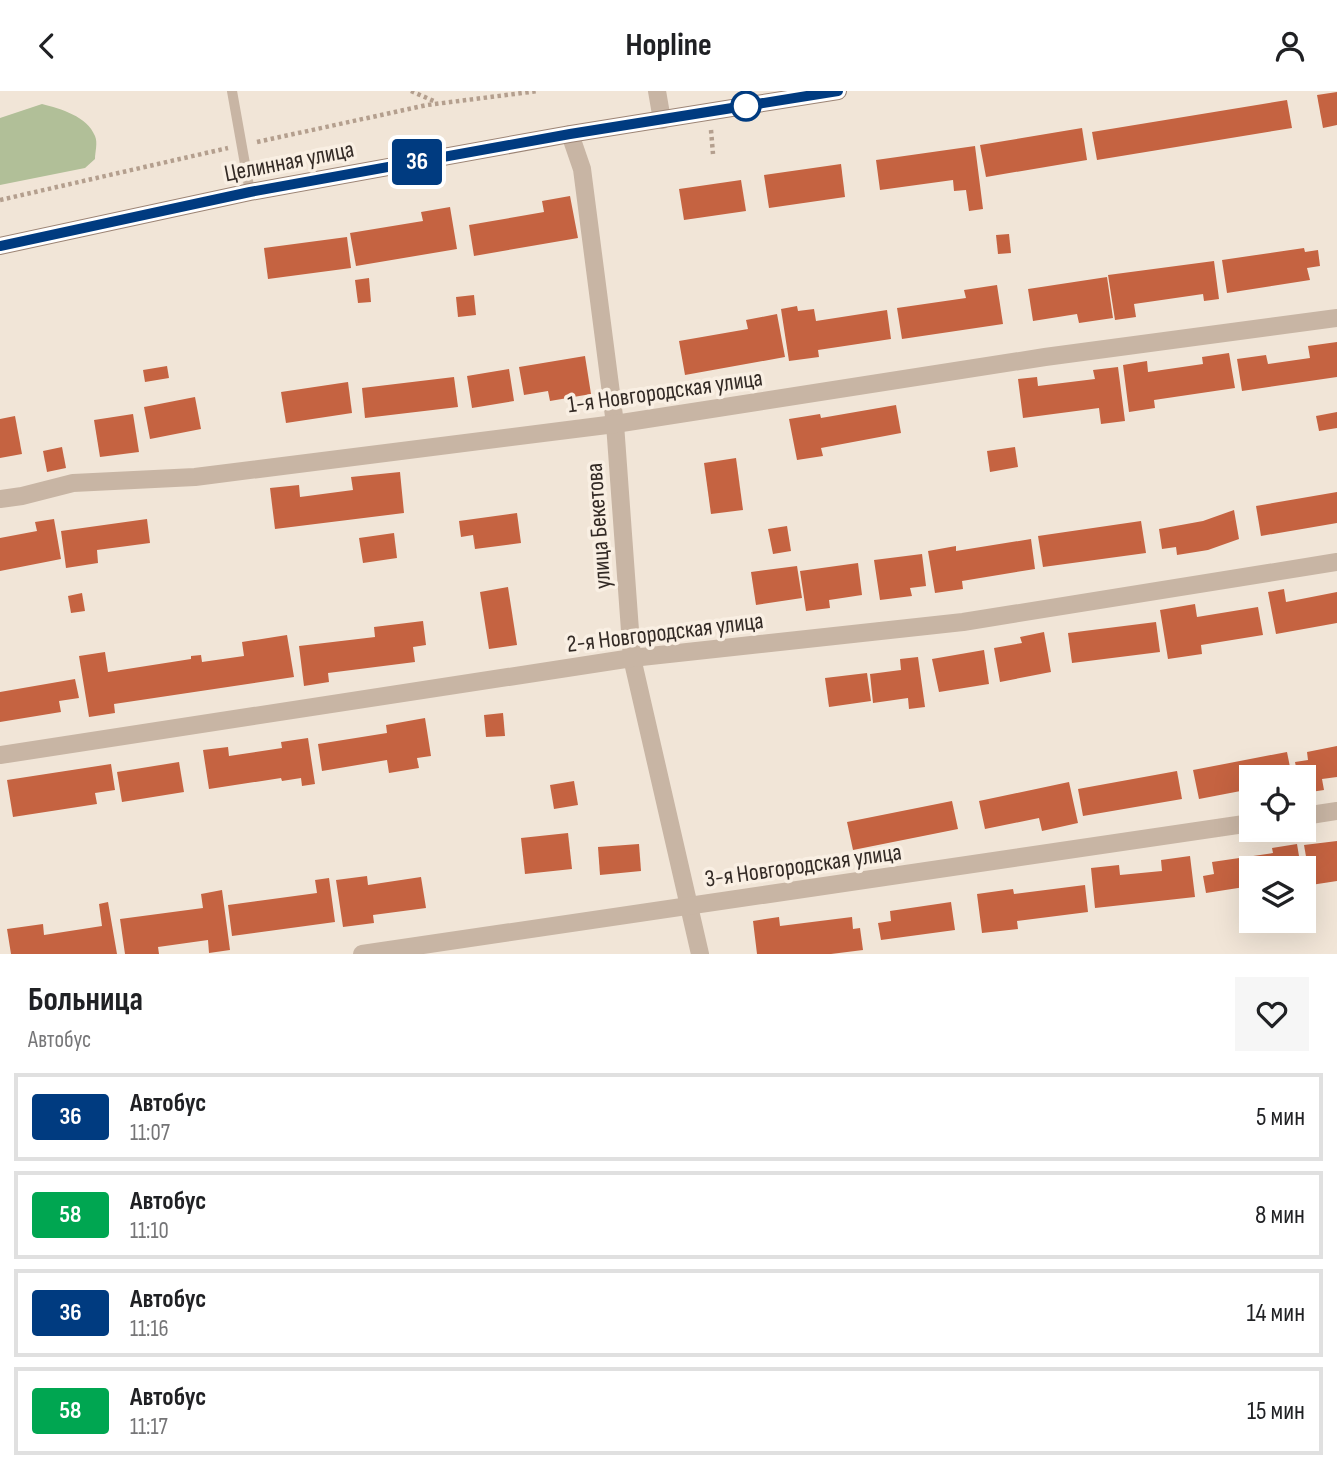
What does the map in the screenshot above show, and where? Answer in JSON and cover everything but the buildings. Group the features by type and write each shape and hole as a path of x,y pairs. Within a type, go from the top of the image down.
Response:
{"main road":[{"name":"Целинная улица","path":"0,246 250,192 570,134 838,91"}],"street":[{"path":"657,91 662,120"},
{"name":"улица Бекетова","path":"570,134 582,169 615,424 632,658 700,954"},
{"name":"1-я Новгородская улица","path":"0,499 73,483 195,477 615,424 1045,357 1337,319"},
{"name":"2-я Новгородская улица","path":"0,755 632,658 963,622 1337,562"},
{"path":"1316,814 1337,811"},
{"name":"3-я Новгородская улица","path":"362,954 1239,825"}],"lane":[{"path":"232,91 250,192"}],"path":[{"path":"411,91 439,103"},
{"path":"0,200 439,103 538,91"}],"green space":[{"path":"42,104 73,114 86,123 96,139 95,159 85,168 0,185 0,118"}],"bus line":[{"name":"36","path":"0,246 250,192 570,134 838,91"}]}
